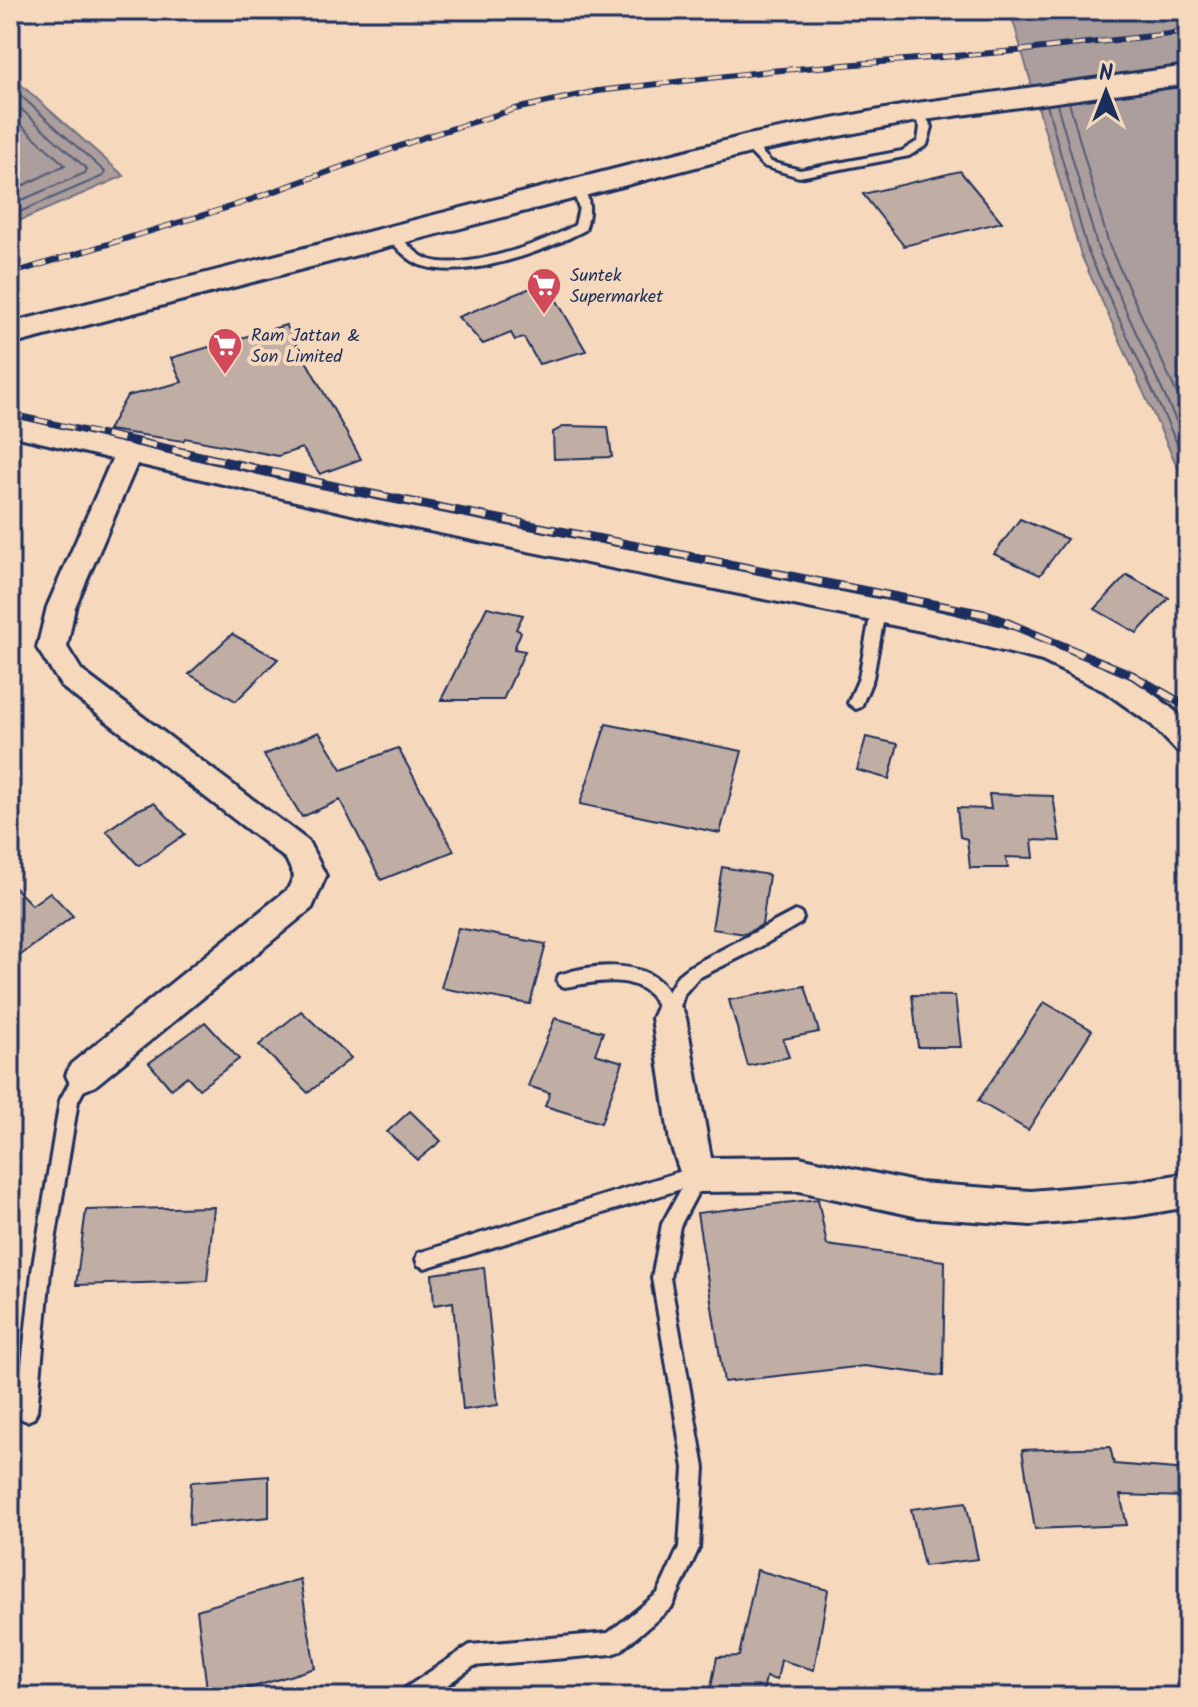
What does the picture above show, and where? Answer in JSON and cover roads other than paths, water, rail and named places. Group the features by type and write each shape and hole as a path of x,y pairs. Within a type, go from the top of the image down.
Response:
{"main road":[{"path":"10,334 748,144 917,112 1188,75"}],"street":[{"path":"10,426 390,513 878,611 1050,652 1115,683 1163,717 1188,742"},
{"path":"83,1075 300,898 310,876 297,850 72,679 52,648 61,607 128,453"},
{"path":"669,1018 688,1142 698,1175 799,1174 919,1200 1031,1208 1135,1199 1188,1190"}],"lane":[{"path":"391,235 424,262 461,266 534,247 563,239 581,227 585,208 577,186"},
{"path":"856,703 866,678 878,611"},
{"path":"669,1018 671,997 683,981 702,966 737,951 795,918"},
{"path":"565,980 598,974 633,976 657,989 669,1018"},
{"path":"27,1411 41,1272 69,1100 83,1075"},
{"path":"425,1259 698,1175"},
{"path":"412,1697 470,1656 612,1643 665,1600 689,1548 694,1468 661,1278 671,1224 698,1175"}],"water":[{"path":"1010,10 1188,10 1188,481 1177,466 1081,255"},
{"path":"10,75 124,176 12,224"}],"railway":[{"path":"10,274 236,205 425,137 515,109 598,91 770,71 1016,51 1188,32"},
{"path":"10,414 113,437"},
{"path":"106,435 113,437"},
{"path":"113,437 357,491 989,615 1132,675 1188,707"}],"place":[{"name":"Suntek Supermarket","path":"544,316"},
{"name":"Ram Jattan & Son Limited","path":"225,376"}]}
